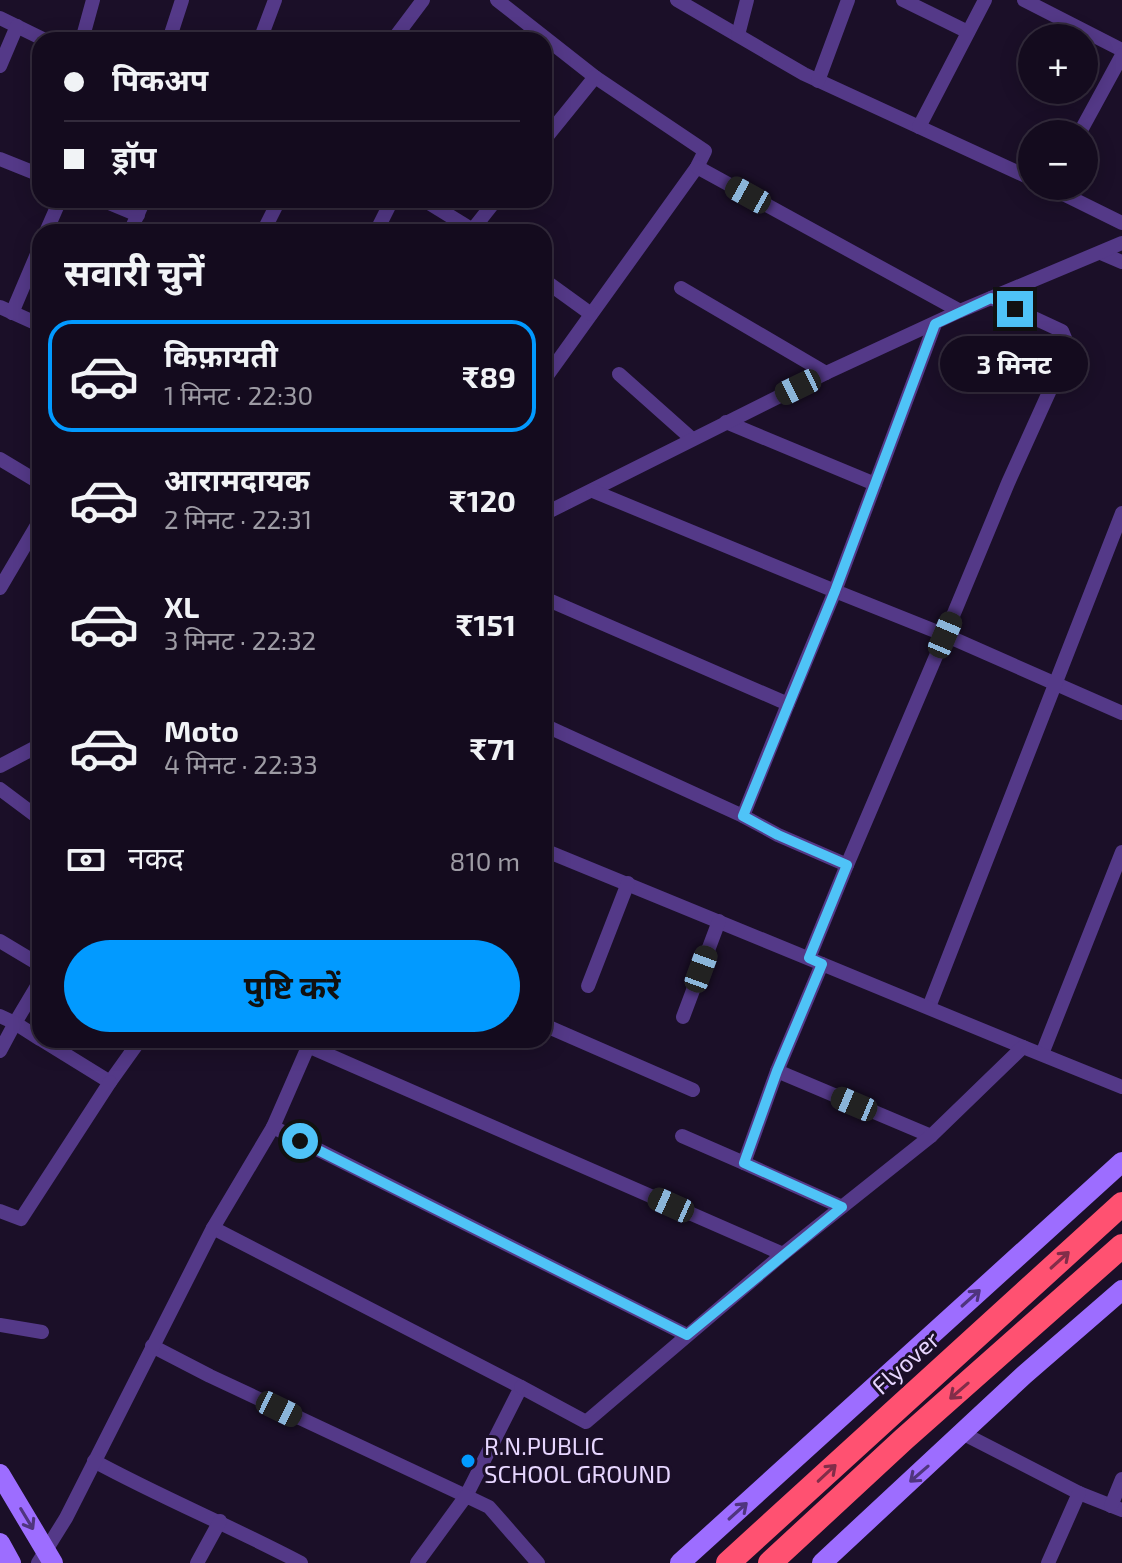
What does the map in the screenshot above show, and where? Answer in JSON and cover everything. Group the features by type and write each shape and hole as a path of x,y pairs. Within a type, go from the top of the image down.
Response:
{"highway":[{"name":"Flyover","path":"728,1563 1122,1204"},
{"path":"770,1563 904,1439 1122,1246"}],"main road":[{"path":"680,1563 1122,1162"},
{"path":"833,1560 1024,1375 1122,1290"},
{"path":"0,1474 45,1559"},
{"path":"0,1543 11,1563"}],"street":[{"path":"84,32 93,0"},
{"path":"172,32 182,0"},
{"path":"263,32 275,0"},
{"path":"399,32 423,0"},
{"path":"497,0 538,32"},
{"path":"677,0 818,81 1018,173"},
{"path":"738,35 747,0"},
{"path":"818,81 848,0"},
{"path":"903,0 968,32"},
{"path":"919,127 985,0"},
{"path":"1024,0 1122,56 1087,120"},
{"path":"0,18 32,34"},
{"path":"0,66 17,26"},
{"path":"552,43 595,77 705,151 697,167 552,369"},
{"path":"552,130 595,77"},
{"path":"0,159 32,172"},
{"path":"697,167 960,311"},
{"path":"1077,200 1122,223"},
{"path":"121,208 138,215"},
{"path":"134,224 141,208"},
{"path":"437,208 463,224"},
{"path":"552,510 826,373 960,311 1122,243"},
{"path":"1101,253 1122,262"},
{"path":"32,262 6,310 32,321"},
{"path":"552,286 591,314"},
{"path":"681,288 826,373"},
{"path":"744,1163 847,865 1008,483 1069,348 1062,331 991,298"},
{"path":"743,816 835,591 935,324"},
{"path":"619,374 692,439"},
{"path":"726,422 875,484"},
{"path":"0,459 32,478"},
{"path":"593,491 945,635 1122,713"},
{"path":"929,1007 1122,513"},
{"path":"0,588 32,534"},
{"path":"552,601 788,704"},
{"path":"552,729 847,865"},
{"path":"0,766 32,749"},
{"path":"0,789 32,813"},
{"path":"1042,1054 1122,852"},
{"path":"552,853 1023,1047 1120,1082"},
{"path":"588,986 628,883"},
{"path":"683,1017 719,921"},
{"path":"0,941 32,960"},
{"path":"0,1051 32,994"},
{"path":"0,1016 32,1033"},
{"path":"552,1028 693,1090"},
{"path":"213,1228 586,1422 783,1254 931,1136 1023,1047"},
{"path":"55,1048 110,1082"},
{"path":"0,1211 21,1219 134,1048"},
{"path":"45,1559 213,1228 273,1127 308,1048"},
{"path":"321,1048 783,1254"},
{"path":"777,1071 931,1136"},
{"path":"273,1127 687,1335"},
{"path":"682,1136 842,1207"},
{"path":"0,1325 42,1332"},
{"path":"152,1346 489,1507 538,1563"},
{"path":"417,1563 466,1496 521,1387"},
{"path":"962,1433 1079,1493 1116,1508 1122,1479"},
{"path":"94,1461 154,1494 220,1521 292,1561"},
{"path":"1048,1563 1079,1493"},
{"path":"197,1563 220,1521"}],"place":[{"name":"R.N.PUBLIC SCHOOL GROUND","path":"468,1461"}],"route":[{"path":"300,1141 687,1335 842,1207 744,1163 777,1071 822,964 809,958 847,865 743,816 835,591 935,324 991,298 1015,309"}]}
